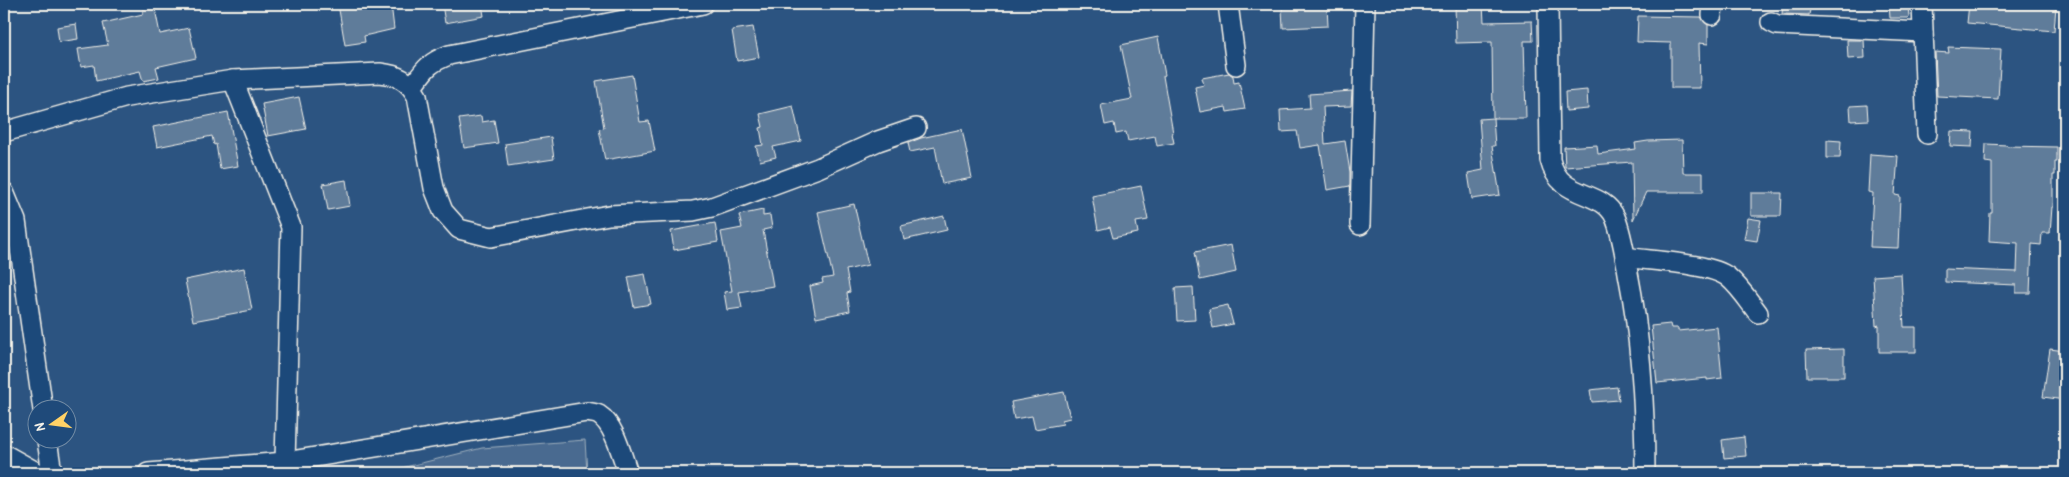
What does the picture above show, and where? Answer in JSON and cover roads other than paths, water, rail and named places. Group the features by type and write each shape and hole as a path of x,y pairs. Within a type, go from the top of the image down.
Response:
{"street":[{"path":"412,88 423,71 432,62 449,55 703,4"},
{"path":"1228,4 1236,65"},
{"path":"1360,225 1364,4"},
{"path":"1548,4 1550,160 1553,173 1567,187 1607,206 1615,217 1636,314 1645,421 1645,473"},
{"path":"1922,4 1927,134"},
{"path":"1771,22 1786,26 1923,32"},
{"path":"4,132 127,97 233,80 380,73 394,74 404,79 412,88 420,104 434,188 443,211 459,229 490,237 609,215 693,211 712,208 818,168 878,141 916,128"},
{"path":"233,80 291,227 285,462"},
{"path":"4,192 16,221 42,400"},
{"path":"1625,257 1713,268 1738,286 1758,313"},
{"path":"148,473 285,462 587,412 599,415 610,428 628,473"},
{"path":"49,450 52,473"},
{"path":"4,454 38,473"}]}
